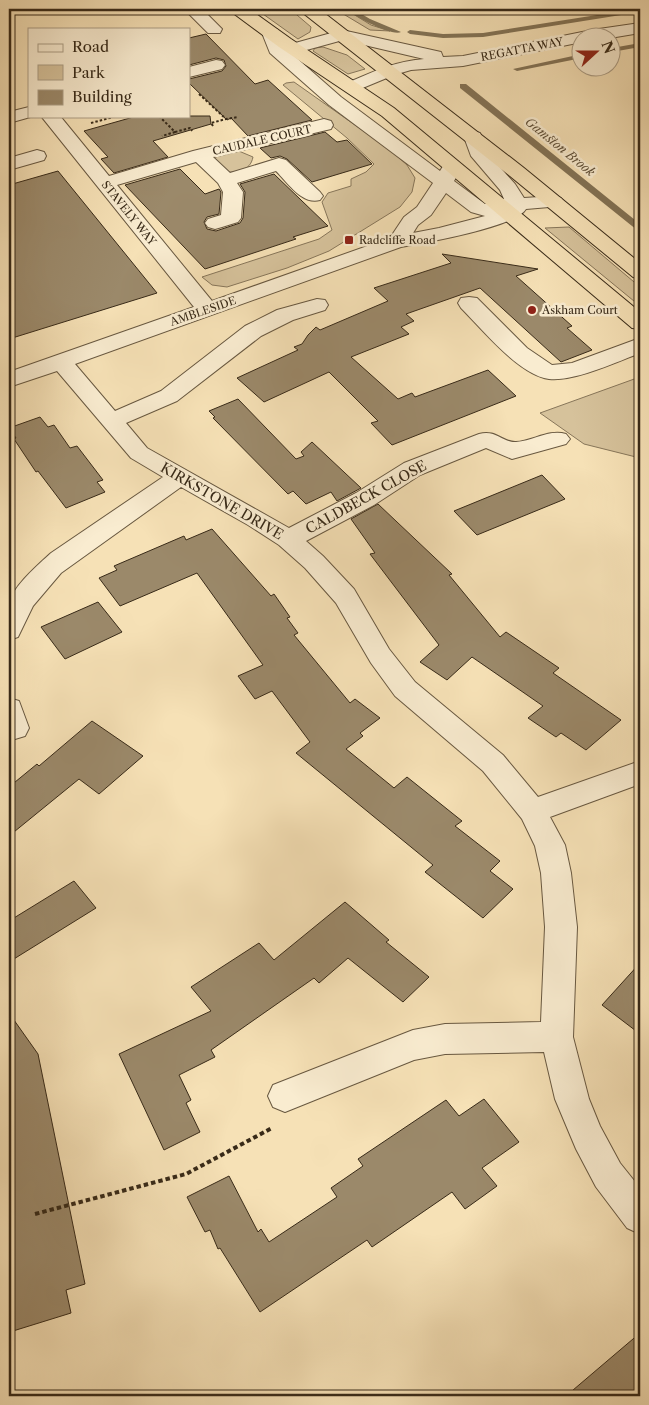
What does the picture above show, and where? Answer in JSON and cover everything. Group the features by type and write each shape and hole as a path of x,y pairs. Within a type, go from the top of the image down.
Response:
{"highway":[{"path":"239,9 271,34 388,112 447,175 500,208 640,323"},
{"path":"309,9 473,137 640,273"}],"street":[{"path":"192,9 214,29"},
{"name":"REGATTA WAY","path":"353,87 388,71 425,62 463,61 592,35 640,28"},
{"path":"271,34 276,49 335,101 447,175 428,204 411,221 397,242"},
{"path":"294,49 342,35 403,50 463,61"},
{"name":"REGATTA WAY","path":"353,87 406,84 438,76 463,61"},
{"path":"190,72 216,65"},
{"path":"9,118 28,112"},
{"name":"STAVELY WAY","path":"56,124 208,310"},
{"name":"CAUDALE COURT","path":"104,183 200,154 257,141 271,140 324,125"},
{"path":"473,137 480,155 512,192 500,208"},
{"name":"CAUDALE COURT","path":"200,154 226,180 279,164 313,196"},
{"path":"9,164 37,156"},
{"path":"215,223 231,218 233,192 226,180"},
{"name":"AMBLESIDE","path":"397,242 430,222 462,211 554,202"},
{"name":"AMBLESIDE","path":"9,380 397,242 441,234 500,208"},
{"path":"469,304 534,365 548,373 565,372 640,345"},
{"path":"112,421 168,396 253,331 285,315 318,305"},
{"name":"KIRKSTONE DRIVE","path":"61,362 139,453 257,519 288,539 328,575 345,596 380,656 405,689 441,721 494,763 532,811 550,845 556,874 561,927 557,1037 572,1099 588,1137 608,1175 640,1216"},
{"name":"CALDBECK CLOSE","path":"288,539 365,499 412,469 487,439 512,451 558,439"},
{"path":"9,630 19,606 45,571 179,477"},
{"path":"532,811 640,772"},
{"path":"280,1111 413,1045 445,1040 557,1037"}],"path":[{"path":"194,96 199,94 226,119"},
{"path":"206,127 213,126 211,123 238,117"},
{"path":"161,118 175,132"},
{"path":"162,136 190,128 192,131 200,129"},
{"path":"35,1214 186,1174 280,1111"}],"green space":[{"path":"256,9 290,9 311,27 310,32 298,39"},
{"path":"335,9 345,9 371,25 390,31 370,30"},
{"path":"323,47 347,55 365,69 348,74 313,51 315,48"},
{"path":"294,82 389,149 407,165 415,178 412,192 400,207 329,251 287,268 227,287 212,285 202,277 319,239 332,230 322,202 328,193 351,186 351,179 366,172 374,164 347,138 283,85"},
{"path":"234,149 253,157 251,162 249,166 242,170 224,173 211,157"},
{"path":"569,227 640,287 640,306 545,228"},
{"path":"640,378 640,458 584,444 540,413"}],"building":[{"path":"206,34 255,84 268,80 312,120 248,136 231,118 227,120 190,84 190,79 222,71 226,66 224,60 216,58 190,65 190,38"},
{"path":"210,116 211,124 153,141 168,157 114,173 101,159 108,157 84,131 130,118"},
{"path":"325,132 337,142 347,140 372,164 312,182 287,159 280,156 271,158 260,148"},
{"path":"180,169 205,194 219,189 221,192 219,214 207,217 204,222 207,229 216,231 240,223 243,218 245,192 240,184 274,174 328,226 293,237 296,239 205,269 125,185"},
{"path":"58,171 157,293 9,339 9,185"},
{"path":"442,254 538,269 516,276 572,326 567,328 592,350 561,362 480,288 406,314 414,321 401,327 409,334 351,357 398,399 412,393 415,397 488,370 516,396 392,445 371,423 378,421 329,372 264,402 237,378 298,350 294,347 302,344 316,327 320,330 388,301 374,288 451,263"},
{"path":"238,399 296,459 304,456 301,452 312,442 361,488 337,501 331,492 306,504 293,491 288,494 213,418 215,417 209,411"},
{"path":"40,417 48,427 54,425 70,448 77,446 103,480 97,482 105,492 66,508 38,471 36,472 9,428"},
{"path":"542,475 565,499 477,535 454,511"},
{"path":"378,504 452,574 449,575 500,637 506,632 559,668 553,673 621,720 586,750 561,733 556,737 528,718 543,706 472,657 447,680 420,662 439,645 370,554 375,553 351,519"},
{"path":"212,529 271,596 274,594 290,617 287,618 298,633 294,635 350,703 355,699 380,718 360,733 363,736 346,749 394,788 407,777 462,821 455,826 500,861 490,871 513,889 483,918 425,872 433,865 296,753 310,742 272,691 255,699 238,676 263,665 197,573 120,606 99,578 117,570 114,566 184,536 186,540"},
{"path":"98,602 122,632 65,659 41,627"},
{"path":"92,721 143,756 99,794 79,779 9,836 9,787 37,764 39,766"},
{"path":"74,881 96,908 9,962 9,921"},
{"path":"345,902 389,940 386,942 429,977 403,1002 348,958 319,983 314,978 211,1050 215,1057 179,1075 191,1100 186,1103 200,1132 164,1150 119,1054 211,1011 191,987 259,943 274,960"},
{"path":"640,963 640,1034 602,1005"},
{"path":"9,1013 38,1054 85,1284 66,1290 71,1313 13,1331 9,1306"},
{"path":"484,1099 519,1142 482,1168 497,1186 465,1209 452,1192 372,1247 367,1240 260,1312 220,1248 218,1249 210,1230 205,1232 187,1197 229,1176 258,1232 261,1229 269,1242 337,1197 331,1188 363,1166 358,1159 446,1100 459,1116"},
{"path":"640,1333 640,1396 566,1396"}],"waterway":[{"path":"349,9 368,20 398,32"},
{"path":"410,32 443,36 483,35 640,10"},
{"path":"622,48 640,45"},
{"path":"517,69 572,58"},
{"name":"Gamston Brook","path":"463,86 640,228"}],"place":[{"name":"Radcliffe Road","path":"349,240"},
{"name":"Askham Court","path":"532,310"}]}
